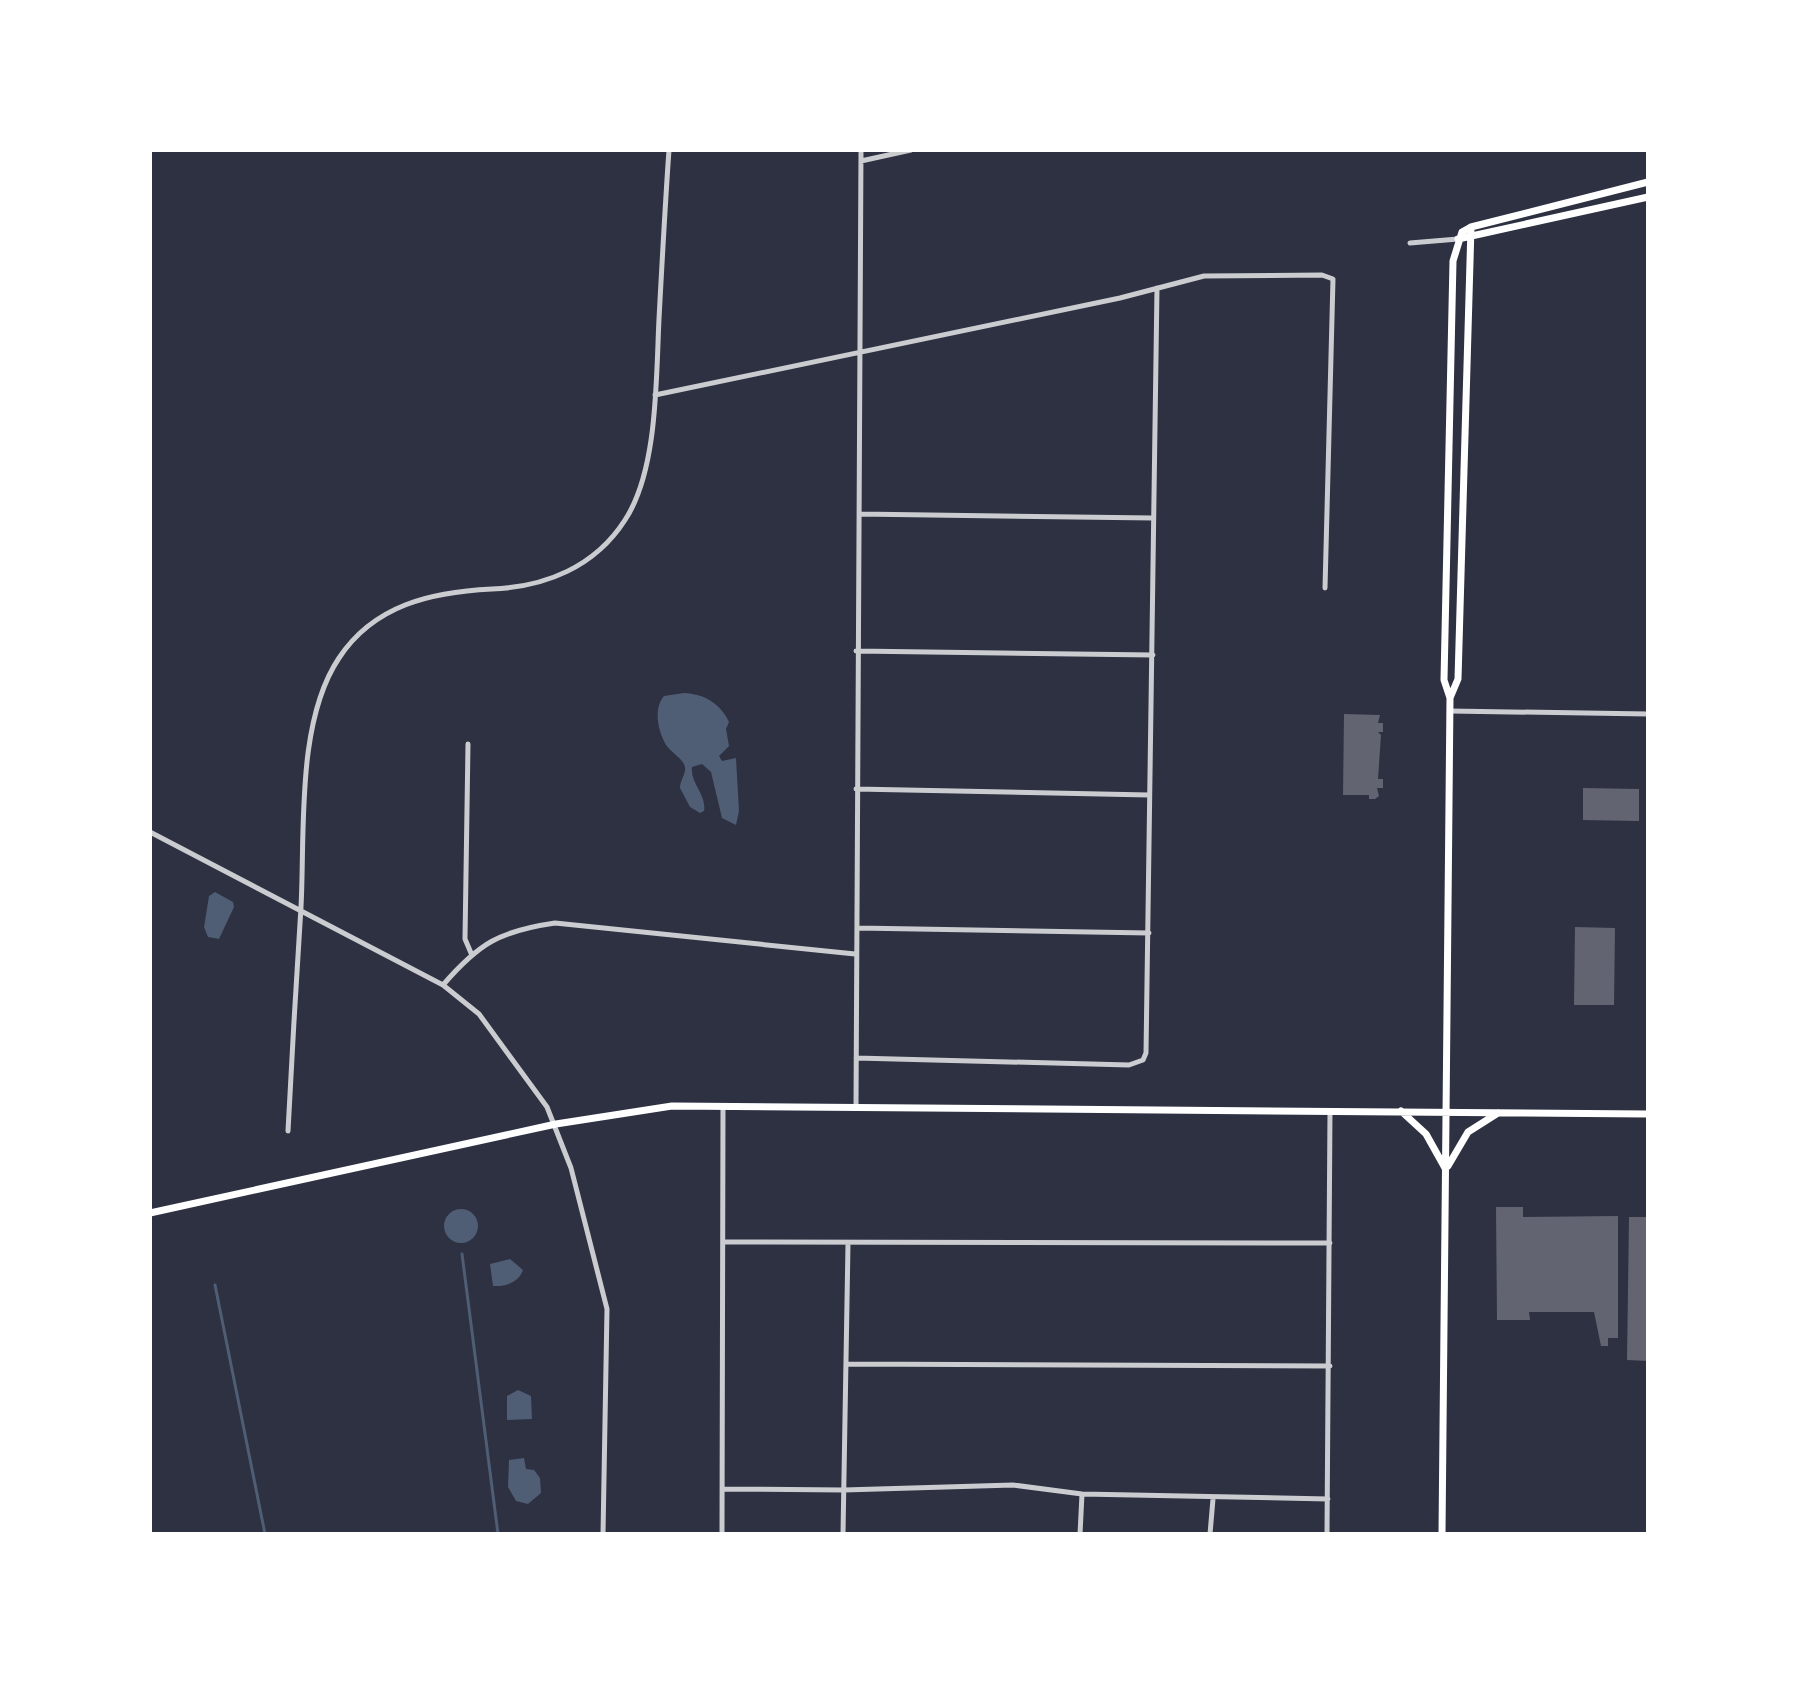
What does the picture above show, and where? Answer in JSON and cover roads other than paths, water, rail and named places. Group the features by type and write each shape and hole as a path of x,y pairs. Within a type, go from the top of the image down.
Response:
{"main road":[{"path":"1442,1534 1450,711 1450,698 1444,680 1453,261 1458,239 1472,231 1648,182"},
{"path":"1472,231 1648,197"},
{"path":"1450,698 1458,679 1468,261 1472,231"},
{"path":"150,1213 556,1124 648,1108 856,1106 1648,1114"},
{"path":"1401,1111 1426,1134 1446,1170"},
{"path":"1446,1170 1468,1132 1500,1112"}],"street":[{"path":"288,1131 309,749 317,711 337,661 367,627 403,605 438,593 522,588 585,563 604,547 626,519 642,485 655,395 669,150"},
{"path":"856,1106 861,150"},
{"path":"861,161 911,150"},
{"path":"1410,243 1458,239"},
{"path":"655,395 1204,276 1322,275 1333,279 1325,588"},
{"path":"856,1058 1129,1065 1143,1060 1149,933 1157,288"},
{"path":"859,514 1153,518"},
{"path":"856,651 1153,655"},
{"path":"1450,711 1648,714"},
{"path":"468,744 465,939 471,953"},
{"path":"856,789 1149,795"},
{"path":"150,832 443,985 479,1014 556,1124 590,1234 607,1309 603,1534"},
{"path":"443,985 471,953 507,934 555,923 855,954"},
{"path":"858,928 1149,933"},
{"path":"722,1534 723,1106"},
{"path":"1327,1534 1330,1110"},
{"path":"723,1242 1330,1243"},
{"path":"843,1534 848,1244"},
{"path":"846,1364 1330,1366"},
{"path":"722,1489 844,1490 1013,1485 1082,1494 1328,1499"},
{"path":"1080,1534 1082,1494"},
{"path":"1210,1534 1213,1499"}],"water":[{"path":"684,693 711,701 729,722 726,729 729,746 719,756 722,761 736,758 739,811 736,825 722,818 711,772 702,764 692,767 692,773 704,811 700,813 690,807 680,788 685,767 666,745 658,714 664,696"},
{"path":"215,892 233,902 234,907 219,939 208,937 204,927 209,896"},
{"path":"461,1209 473,1214 478,1226 473,1238 461,1243 449,1238 444,1226 449,1214"},
{"path":"510,1259 523,1270 521,1274 511,1283 493,1286 490,1264"},
{"path":"518,1390 531,1396 532,1419 507,1420 507,1396"},
{"path":"524,1458 526,1469 534,1470 540,1478 541,1493 528,1504 516,1501 508,1487 509,1460"}],"waterway":[{"path":"462,1254 498,1534"},
{"path":"215,1285 265,1534"}]}
